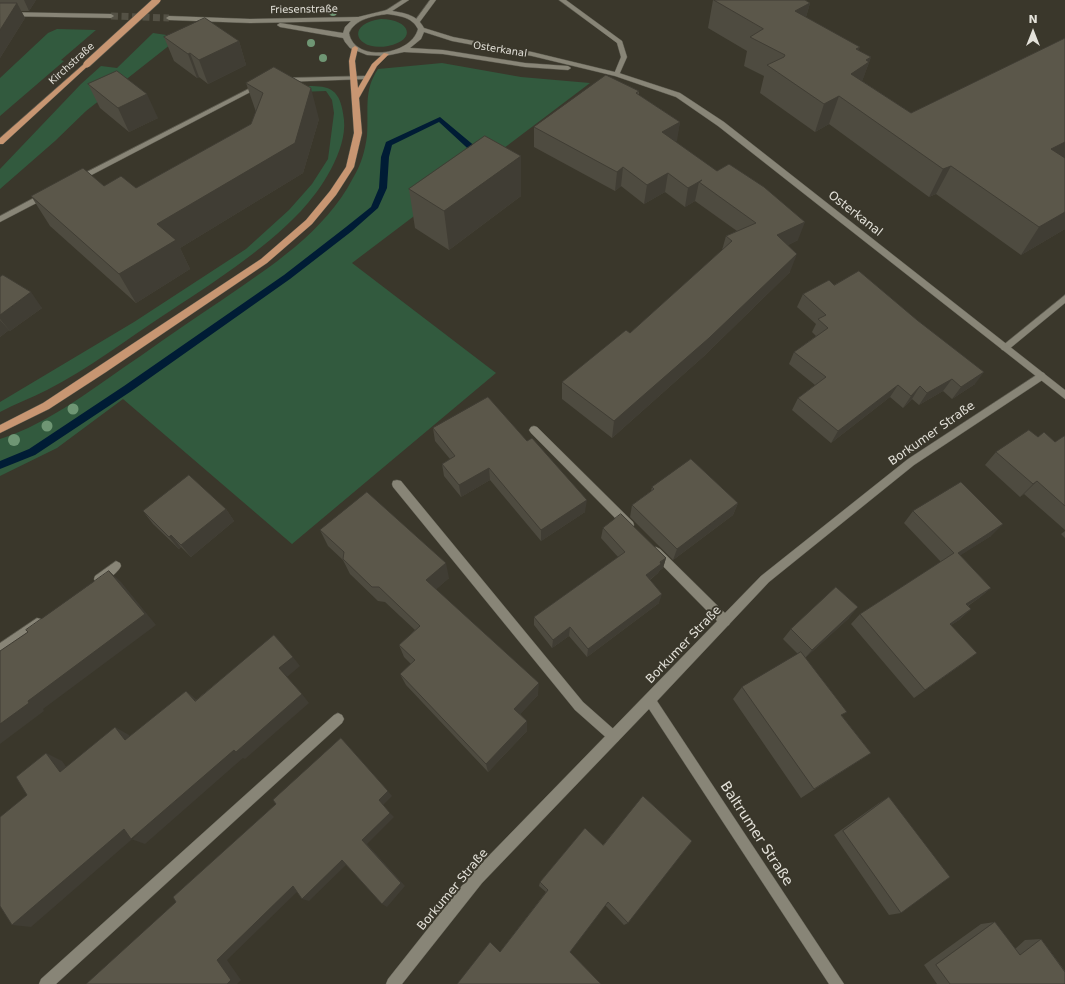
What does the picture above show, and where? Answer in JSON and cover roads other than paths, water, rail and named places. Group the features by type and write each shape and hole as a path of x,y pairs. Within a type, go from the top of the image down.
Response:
{"main road":[{"name":"Kirchstraße","path":"0,142 157,0"},
{"path":"387,12 406,0"},
{"path":"417,22 432,0"},
{"path":"562,0 620,42 624,58 617,74"},
{"path":"387,12 405,15 417,22 421,29 421,35 418,40 405,50 386,54 369,53 355,48 347,40 347,30 351,24 358,19 367,15 387,12"},
{"path":"0,14 111,16"},
{"name":"Friesenstraße","path":"169,18 250,21 358,19"},
{"name":"Friesenstraße","path":"250,21 346,36"},
{"name":"Osterkanal","path":"421,29 452,40 532,54 617,74 678,95 721,124 1065,395"},
{"path":"0,429 46,406 109,365 264,261 309,222 333,193 350,167 358,133 352,60 355,48"},
{"name":"Osterkanal","path":"405,50 443,52 525,65 592,69"},
{"path":"356,98 365,78 374,65 386,54"},
{"path":"68,183 250,90 272,82 365,78"},
{"path":"0,219 54,190"},
{"path":"1005,348 1065,298"},
{"name":"Borkumer Straße","path":"393,984 477,878 765,579 911,462 1040,376"},
{"path":"534,430 637,533"},
{"path":"397,484 579,706 614,737"},
{"path":"648,544 725,621"},
{"path":"90,585 116,566"},
{"path":"0,650 45,617"},
{"name":"Baltrumer Straße","path":"650,700 837,984"},
{"path":"46,984 338,719"}],"waterway":[{"path":"0,465 32,452 127,389 287,277 349,229 374,208 383,188 385,157 389,144 440,119 480,155"}],"tunnel":[{"path":"111,16 169,18"}]}
